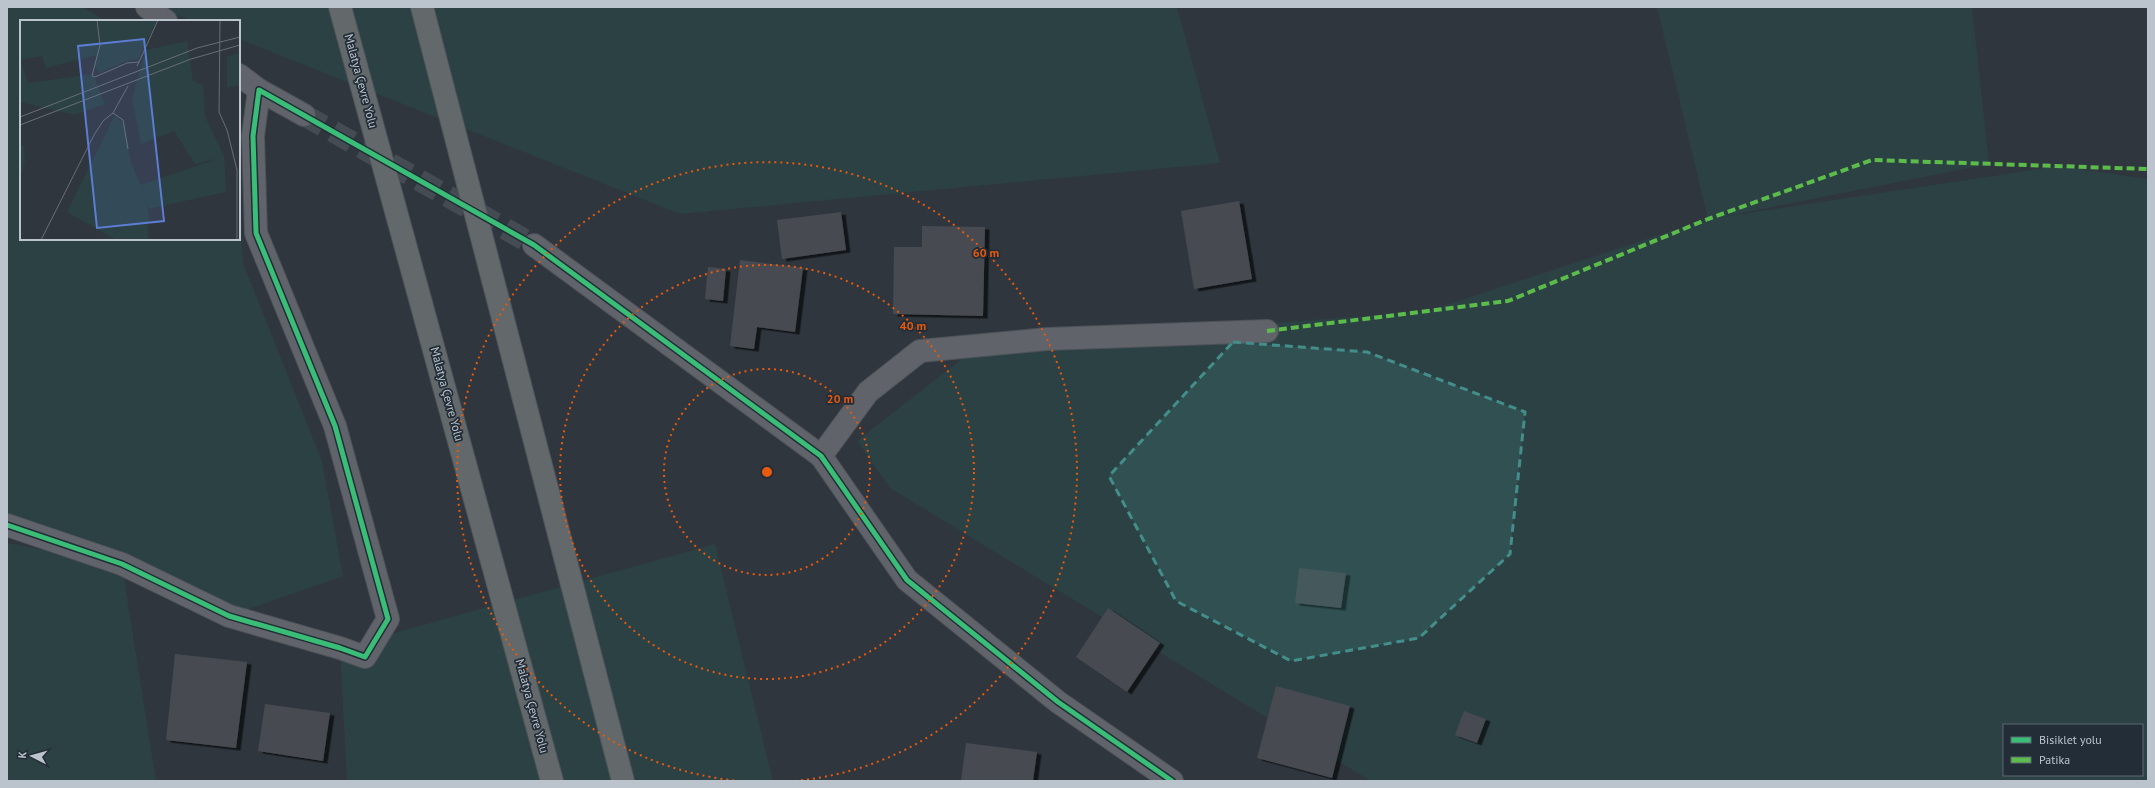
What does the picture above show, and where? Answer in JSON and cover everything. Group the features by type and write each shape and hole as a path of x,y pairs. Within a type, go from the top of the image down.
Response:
{"highway":[{"name":"Malatya Çevre Yolu","path":"340,7 552,781"},
{"path":"422,7 623,781"}],"street":[{"path":"147,7 165,20"},
{"path":"240,76 259,90 304,115"},
{"path":"7,525 122,564 229,616 340,648 365,657 388,619 335,426 256,233 253,136 259,90"},
{"path":"534,245 821,456 907,580 1058,702 1172,781"},
{"path":"821,456 868,392 920,351 1047,339 1267,330"}],"highlighted area":[{"path":"1233,342 1367,352 1525,412 1510,554 1419,638 1291,661 1176,601 1109,476"}],"green space":[{"path":"7,7 83,7 104,20 20,20 20,240 240,240 240,224 243,263 322,461 343,576 229,616 123,572 156,781 7,781 7,543 88,558 7,526"},
{"path":"158,7 1177,7 1220,163 680,214 240,39 240,20 190,20"},
{"path":"1657,7 1972,7 1989,164 1722,217 2058,166 2148,179 2148,781 1371,781 890,488 857,441 978,346 1428,311 1708,219"},
{"path":"715,544 773,781 347,781 340,648"}],"building":[{"path":"1239,201 1252,279 1194,289 1181,211"},
{"path":"841,212 846,250 782,259 777,220"},
{"path":"922,226 985,227 983,316 893,314 894,247 922,247"},
{"path":"740,260 803,268 795,332 757,327 754,349 730,346"},
{"path":"708,267 726,269 723,301 705,299"},
{"path":"1299,568 1346,573 1341,608 1295,603"},
{"path":"1108,608 1160,643 1127,692 1076,657"},
{"path":"175,654 247,662 236,748 166,740"},
{"path":"1276,686 1350,706 1332,778 1257,758"},
{"path":"265,704 330,713 323,761 258,751"},
{"path":"1464,711 1486,719 1477,743 1455,735"},
{"path":"966,743 1037,752 1033,781 961,781"}],"tunnel":[{"path":"304,115 534,245"}],"marked path":[{"path":"1267,331 1508,301 1708,219 1872,160 2148,169"}],"cycle path":[{"path":"7,525 122,564 229,616 340,648 365,657 388,619 335,426 256,233 253,136 259,90 534,245 821,456 907,580 1058,702 1172,781"}]}
